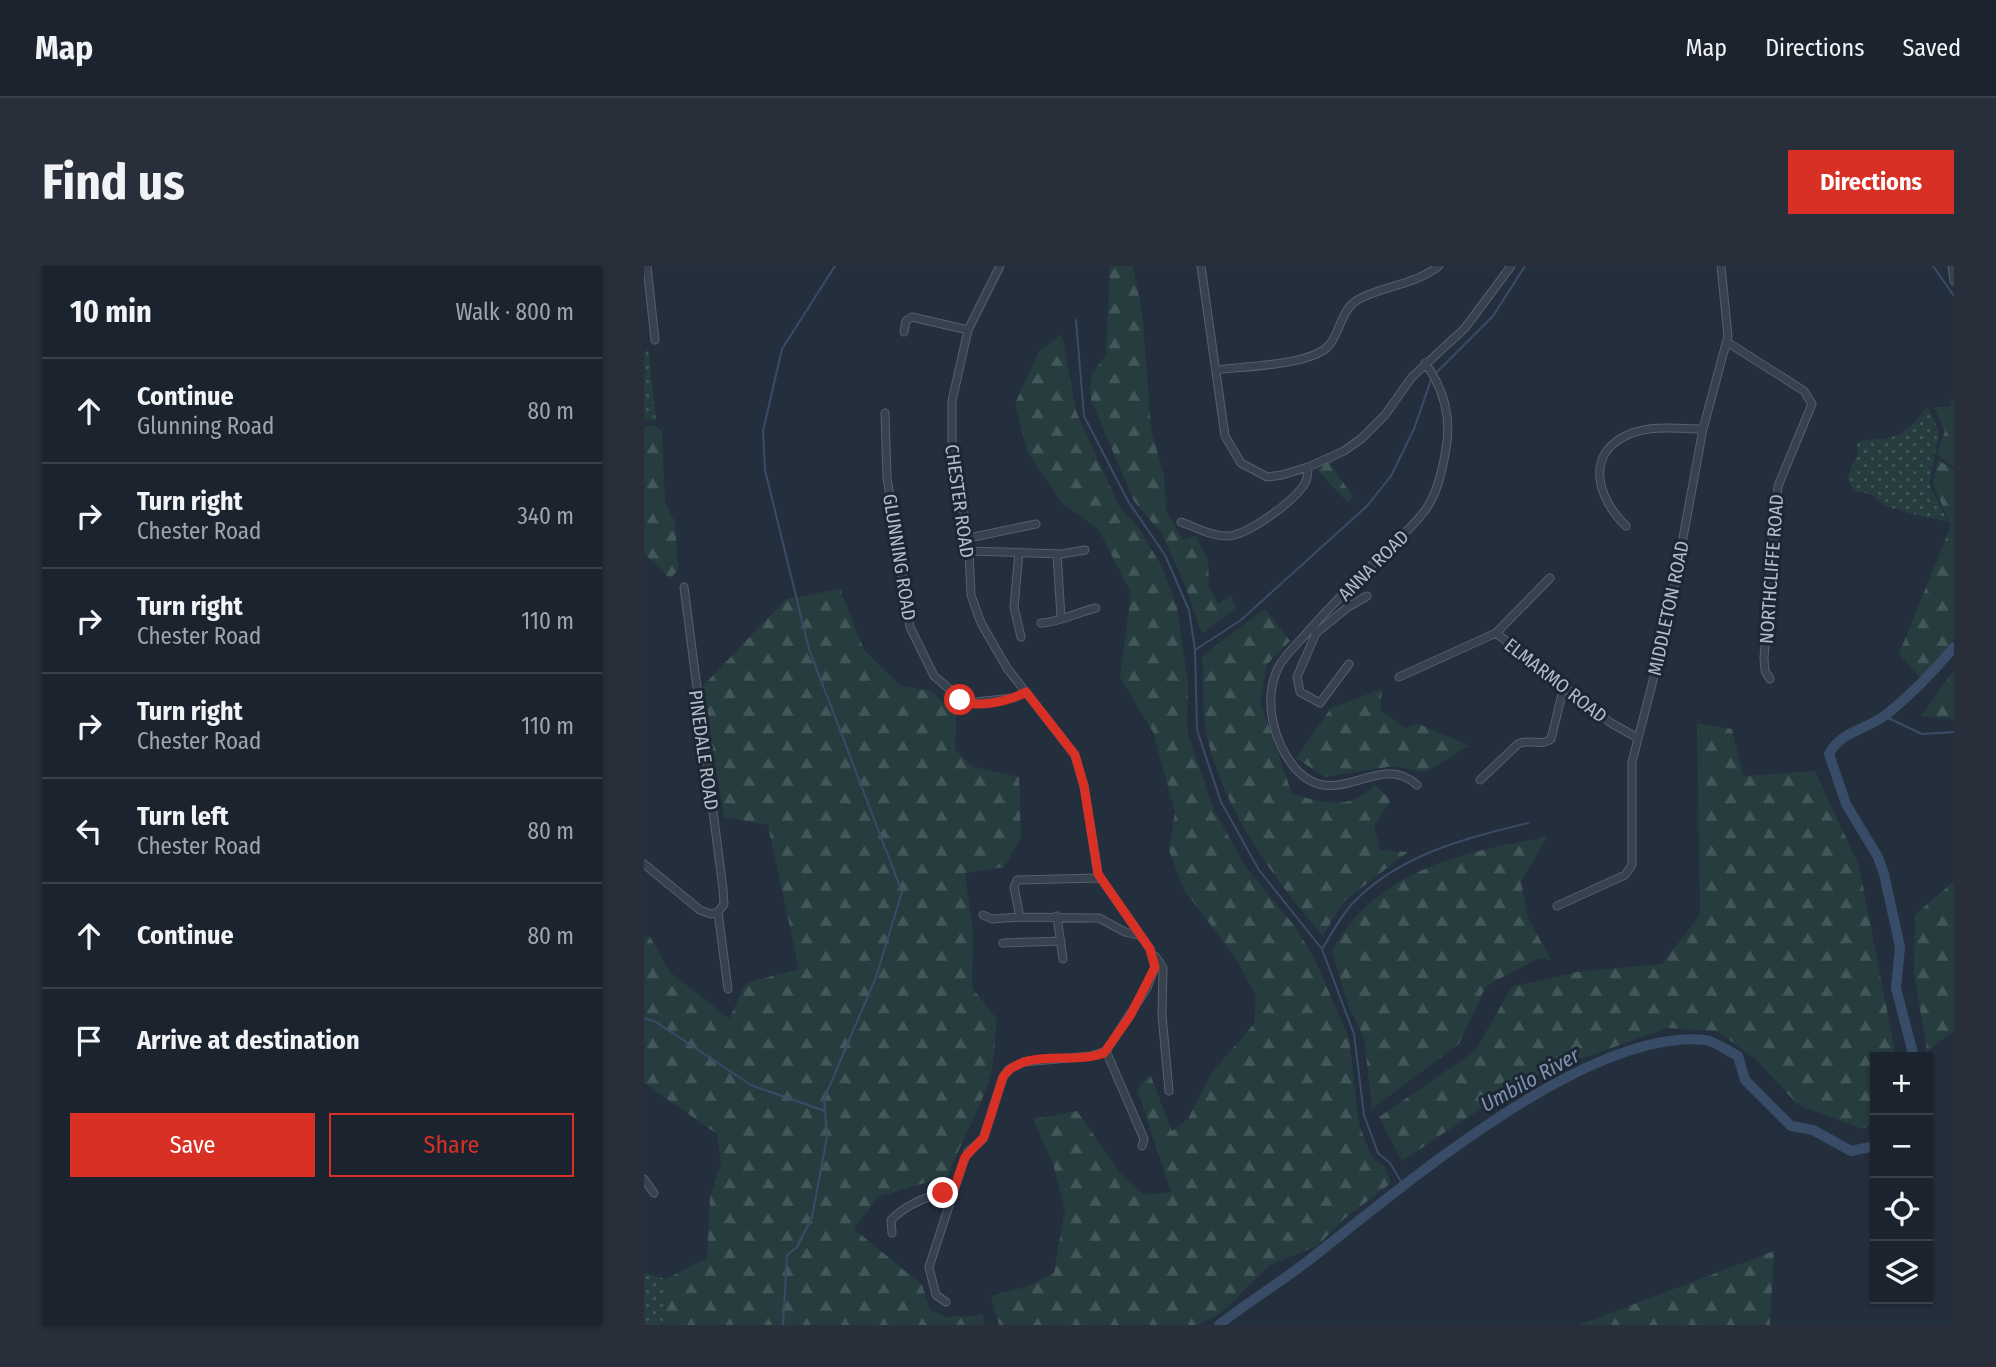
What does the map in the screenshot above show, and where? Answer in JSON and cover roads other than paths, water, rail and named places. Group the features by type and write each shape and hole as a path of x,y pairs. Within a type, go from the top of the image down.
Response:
{"street":[{"path":"647,266 655,340"},
{"name":"CHESTER ROAD","path":"1000,266 968,330 955,378 952,457 969,538 971,589 976,611 1001,659 1075,755 1084,786 1100,878 1163,968 1163,1027 1169,1091"},
{"path":"1201,266 1225,436 1236,458 1254,472 1267,477 1308,467 1344,451 1362,438 1425,363 1465,328 1511,266"},
{"path":"1216,370 1301,359 1319,353 1330,344 1348,309 1358,299 1418,280 1439,266"},
{"name":"MIDDLETON ROAD","path":"1557,906 1620,877 1631,868 1631,765 1636,737 1666,630 1703,429 1727,342 1721,266"},
{"path":"1952,266 1954,281"},
{"path":"904,332 906,321 912,317 968,330"},
{"name":"NORTHCLIFFE ROAD","path":"1727,342 1804,391 1812,404 1777,486 1764,658 1765,671 1770,679"},
{"name":"ANNA ROAD","path":"1417,785 1406,777 1385,774 1341,786 1324,787 1302,775 1287,755 1272,719 1271,693 1280,664 1428,507 1445,458 1448,427 1441,393 1425,363"},
{"name":"GLUNNING ROAD","path":"885,413 887,478 906,612 929,668 940,683 966,704 1013,698 1026,692"},
{"path":"1626,526 1610,510 1603,497 1600,483 1602,464 1607,452 1632,433 1657,428 1703,429"},
{"path":"1181,522 1226,536 1245,531 1267,518 1302,487 1308,467"},
{"path":"969,538 1036,524"},
{"path":"969,551 1057,554 1085,550"},
{"path":"1019,552 1014,607 1021,637"},
{"path":"1057,554 1061,617"},
{"path":"1496,633 1550,578"},
{"name":"PINEDALE ROAD","path":"684,587 724,900 718,912 729,989"},
{"path":"1349,664 1320,703 1300,692 1297,677 1314,630 1367,596"},
{"path":"1041,623 1055,622 1061,617 1096,608"},
{"name":"ELMARMO ROAD","path":"1399,677 1496,633 1611,723 1636,737"},
{"path":"1480,780 1518,744 1526,741 1544,744 1551,739 1564,685"},
{"path":"644,864 700,910 711,914 718,912"},
{"path":"1020,917 1014,887 1017,880 1100,878"},
{"path":"983,915 992,919 1057,916 1099,918 1122,931 1141,936"},
{"path":"1057,916 1063,959"},
{"path":"1003,943 1061,941"},
{"path":"946,1302 936,1295 929,1269 965,1157 983,1139 1003,1077 1014,1066 1034,1060 1091,1056 1105,1051 1149,983 1155,967 1154,956"},
{"path":"1105,1051 1144,1139 1142,1146"},
{"path":"644,1179 654,1193"},
{"path":"892,1233 891,1220 909,1206 954,1189"}],"waterway":[{"path":"783,1325 787,1255 797,1247 812,1217 827,1137 824,1099 876,977 902,892 809,649 765,470 763,431 782,349 835,266"},
{"path":"1437,372 1493,316 1525,266"},
{"path":"1933,266 1954,296"},
{"path":"1076,320 1084,416 1128,501 1165,555 1189,610 1195,650 1197,730 1221,802 1259,870 1322,949 1354,1034 1364,1115 1378,1153 1390,1163 1403,1185"},
{"path":"1195,650 1241,620 1367,506 1391,476 1414,429 1431,380"},
{"name":"Umbilo River","path":"1913,1052 1896,988 1900,947 1884,874 1878,857 1846,804 1829,754 1841,740 1879,719 1896,706 1954,647"},
{"path":"1884,716 1922,734 1954,732"},
{"path":"1322,949 1352,904 1390,873 1457,842 1528,823"},
{"path":"644,1018 656,1022 751,1085 825,1111"},
{"name":"Umbilo River","path":"1219,1325 1302,1266 1445,1154 1498,1118 1553,1085 1606,1059 1658,1043 1705,1040 1717,1044 1738,1056 1745,1080 1791,1126 1813,1130 1851,1151 1870,1147"}]}
